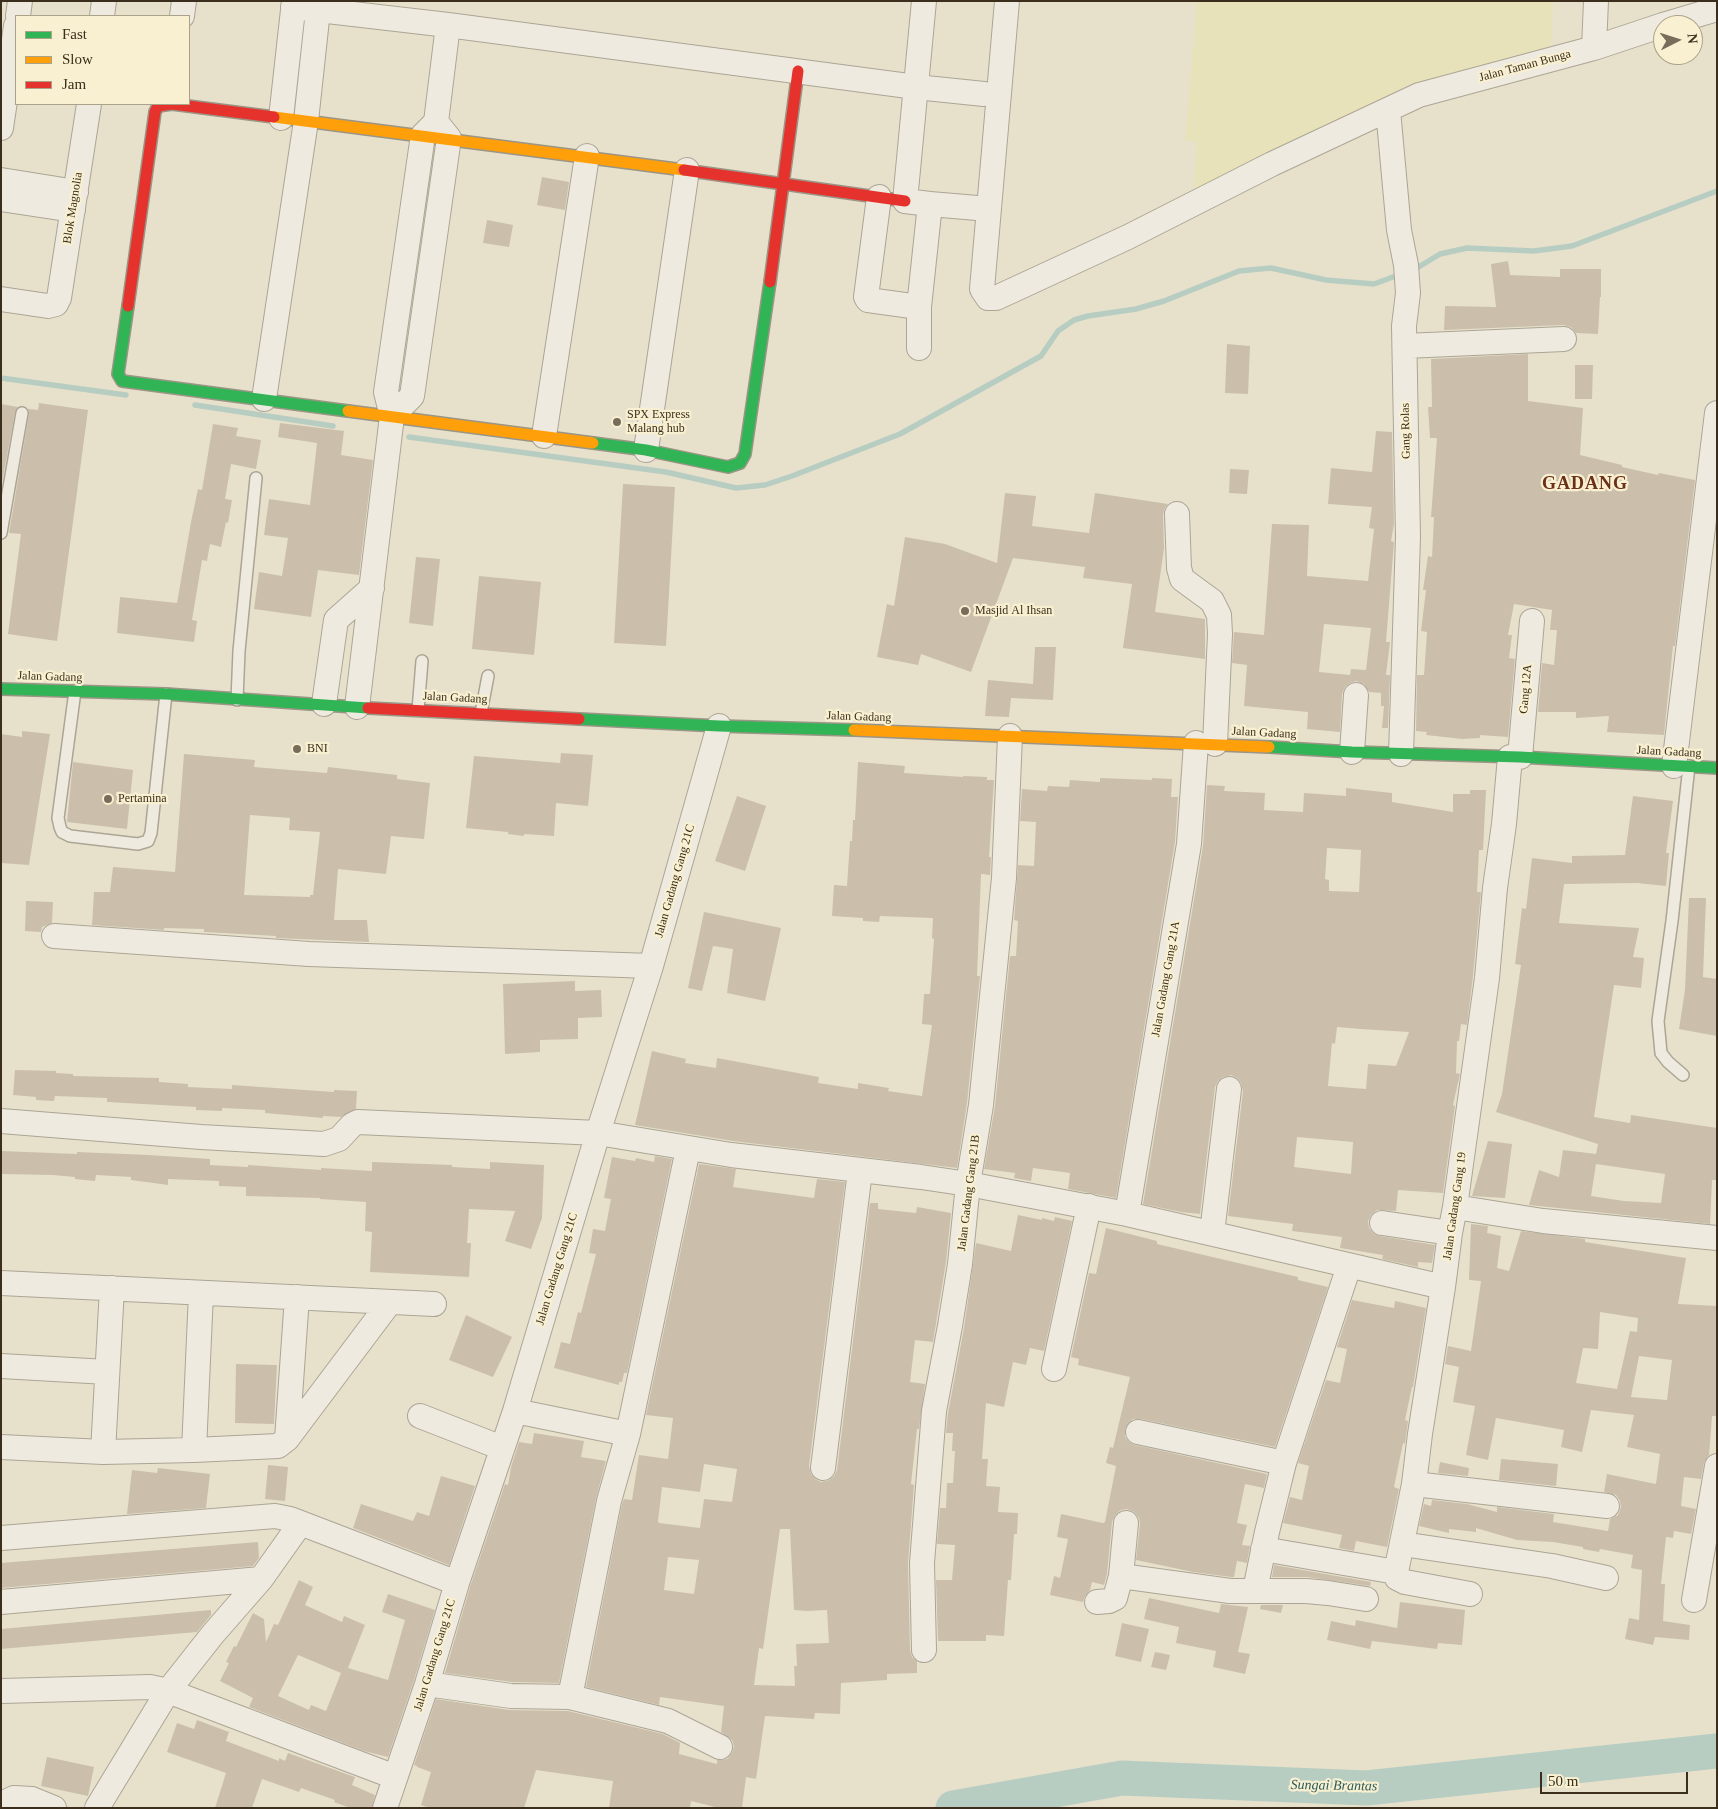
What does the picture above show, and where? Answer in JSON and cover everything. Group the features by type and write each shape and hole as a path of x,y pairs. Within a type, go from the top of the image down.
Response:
{"main road":[{"path":"165,105 158,106 155,112 118,374 122,381 646,450 728,467 740,463 745,454 784,184 798,72"},
{"path":"180,105 306,121 436,131 587,156 905,201"},
{"name":"Jalan Gadang","path":"1,689 166,694 357,707 719,726 838,729 1352,752 1515,757 1717,768"}],"street":[{"path":"18,15 20,1"},
{"path":"102,15 104,1"},
{"path":"182,15 184,1"},
{"path":"924,1 905,201 977,208"},
{"name":"Jalan Taman Bunga","path":"1007,1 982,289 988,298 996,298 1128,237 1272,164 1428,93 1594,48 1653,24"},
{"path":"1594,48 1596,1"},
{"path":"281,118 294,4 318,10 448,25 916,87 984,94"},
{"name":"Jalan Taman Bunga","path":"1684,15 1717,9"},
{"path":"264,399 306,121 318,10"},
{"path":"392,416 412,396 426,288 436,131 448,25"},
{"path":"1,128 15,33"},
{"name":"Blok Magnolia","path":"1,299 48,306 56,304 59,298 89,105"},
{"name":"Gang Rolas","path":"1388,110 1399,230 1407,272 1408,293 1404,326 1408,537 1401,754"},
{"path":"357,707 392,416 386,392 402,284 436,131"},
{"path":"544,436 587,156"},
{"path":"646,450 687,170"},
{"path":"1,180 74,201"},
{"path":"878,197 866,297 868,300 918,307"},
{"path":"1,198 74,201"},
{"path":"919,348 918,307 930,204"},
{"path":"402,284 426,288"},
{"path":"1405,346 1564,339"},
{"path":"1682,766 1717,413"},
{"name":"Jalan Gadang Gang 21A","path":"1128,1214 1205,744 1220,634 1219,615 1212,602 1182,579 1179,568 1176,514"},
{"path":"324,704 336,620 372,588"},
{"name":"Gang 12A","path":"1515,757 1532,621"},
{"path":"1352,752 1356,695"},
{"name":"Jalan Gadang Gang 21C","path":"385,1808 427,1684 456,1583 515,1411 598,1133 651,966 719,726"},
{"name":"Jalan Gadang Gang 21B","path":"924,1650 922,1563 934,1411 958,1272 968,1184 981,1105 1004,878 1010,736"},
{"name":"Jalan Gadang Gang 19","path":"1396,1572 1414,1484 1434,1342 1444,1287 1450,1233 1487,978 1495,888 1515,757"},
{"path":"54,936 309,954 651,966"},
{"path":"1212,1233 1229,1089"},
{"path":"1,1122 324,1144 340,1139 352,1125 358,1122 598,1133 688,1149 860,1171 921,1176 1089,1206 1444,1287"},
{"path":"570,1696 609,1501 628,1434 688,1149"},
{"path":"824,1468 860,1171"},
{"path":"1054,1369 1089,1206"},
{"path":"1455,1207 1543,1221 1717,1238"},
{"path":"1382,1223 1450,1233"},
{"path":"1255,1590 1284,1464 1349,1266"},
{"path":"1,1283 434,1304"},
{"path":"103,1452 112,1288"},
{"path":"194,1450 201,1293"},
{"path":"286,1439 297,1297"},
{"path":"1,1447 103,1452 278,1446 286,1439 390,1302"},
{"path":"1,1366 107,1372"},
{"path":"515,1411 628,1434"},
{"path":"420,1416 502,1448"},
{"path":"1138,1432 1284,1464"},
{"path":"1694,1600 1717,1466"},
{"path":"1414,1484 1607,1506"},
{"path":"1,1538 275,1516 290,1519 456,1583"},
{"path":"1097,1602 1109,1601 1115,1598 1121,1576 1126,1523"},
{"path":"97,1808 168,1690 261,1579 300,1524"},
{"path":"1402,1544 1552,1566 1606,1578"},
{"path":"1263,1549 1396,1572 1397,1578 1405,1582 1470,1594"},
{"path":"1121,1576 1230,1591 1321,1592 1366,1600"},
{"path":"1,1602 261,1579"},
{"path":"427,1684 510,1696 570,1696 668,1721 720,1747"},
{"path":"1,1691 150,1687 168,1690 395,1777"},
{"path":"1,1804 14,1798 32,1799 54,1808"}],"lane":[{"path":"1,533 22,413"},
{"path":"237,700 239,651 256,478"},
{"path":"418,710 422,661"},
{"path":"481,713 488,676"},
{"path":"75,692 58,818 62,832 70,836 138,844 148,841 151,833 166,694"},
{"path":"1682,766 1672,921 1658,1021 1661,1053 1683,1075"}],"shaded area":[{"path":"1197,1 1553,1 1551,50 1407,86 1193,195 1197,141 1185,141"}],"building":[{"path":"542,177 569,182 565,210 537,205"},
{"path":"487,220 513,225 509,247 483,243"},
{"path":"1508,261 1510,275 1560,277 1560,269 1601,269 1598,334 1576,333 1571,327 1563,325 1444,330 1445,306 1496,307 1491,264"},
{"path":"1227,344 1250,346 1248,394 1225,393"},
{"path":"1528,354 1528,401 1583,408 1580,455 1658,475 1659,473 1695,480 1675,646 1673,646 1664,735 1607,732 1609,716 1576,718 1576,712 1538,712 1542,663 1554,665 1557,630 1550,630 1552,610 1514,604 1508,635 1512,635 1509,658 1515,659 1508,737 1480,735 1480,738 1462,739 1426,735 1427,732 1416,731 1417,675 1424,675 1427,632 1421,631 1426,590 1423,590 1428,556 1432,557 1434,517 1431,517 1437,438 1430,438 1428,407 1432,407 1431,359"},
{"path":"1575,365 1593,365 1592,399 1575,399"},
{"path":"39,403 88,410 57,641 8,634 21,534 9,533 29,414 28,409 38,410"},
{"path":"1,404 18,407 15,412 1,488"},
{"path":"280,423 344,431 341,455 373,460 359,575 318,570 311,617 254,609 259,572 282,576 288,538 264,535 269,499 310,505 317,443 278,437"},
{"path":"213,424 238,428 236,436 261,440 256,469 231,464 225,499 232,500 228,523 226,522 221,547 210,544 207,561 202,560 192,620 197,621 194,642 117,633 120,597 177,603 191,522 198,489 202,490"},
{"path":"1376,431 1392,432 1394,524 1391,541 1394,542 1386,642 1390,642 1386,675 1390,675 1388,728 1382,728 1384,706 1381,706 1381,693 1369,692 1364,684 1356,681 1345,687 1342,694 1340,732 1307,729 1308,712 1244,706 1247,665 1232,663 1234,632 1264,635 1272,524 1309,525 1307,576 1368,581 1374,529 1369,528 1372,507 1328,504 1331,468 1372,472","holes":["1324,624 1371,628 1366,670 1351,669 1350,675 1319,672"]},
{"path":"1230,469 1249,470 1247,494 1229,493"},
{"path":"623,484 675,487 666,646 614,643"},
{"path":"1005,493 1036,496 1032,526 1089,533 1095,493 1168,504 1163,514 1164,548 1155,612 1205,619 1205,659 1123,648 1132,584 1083,578 1085,567 1013,558 971,672 921,654 918,665 877,657 887,604 894,606 905,537 945,544 997,563"},
{"path":"416,557 440,559 433,626 409,623"},
{"path":"479,576 541,582 534,655 472,649"},
{"path":"1035,647 1056,647 1053,700 1011,698 1009,717 985,716 988,680 1033,684"},
{"path":"22,731 50,734 29,865 1,863 1,734 22,737"},
{"path":"561,753 593,755 588,806 556,803 554,836 524,834 524,836 508,834 508,832 466,828 474,756 560,763"},
{"path":"184,754 255,760 254,767 327,773 328,767 397,775 397,779 430,783 424,839 391,836 386,874 338,869 334,920 367,920 369,942 276,938 276,936 204,932 204,929 164,928 164,930 92,925 94,892 110,892 113,867 175,872","holes":["250,815 290,818 289,830 320,832 313,895 310,895 310,897 244,895"]},
{"path":"73,762 133,770 127,829 67,822"},
{"path":"858,762 905,766 904,773 987,777 987,780 994,780 989,857 991,857 990,875 981,874 977,976 980,976 967,1103 957,1168 733,1141 635,1125 652,1051 686,1059 685,1063 716,1068 717,1058 819,1077 818,1083 858,1089 858,1083 889,1088 888,1091 922,1096 932,1025 922,1024 924,994 930,994 934,939 932,938 933,918 880,916 879,922 863,921 863,918 832,916 834,885 847,886 850,841 852,841 853,820 855,820"},
{"path":"1100,778 1172,779 1171,797 1178,797 1175,842 1116,1198 1068,1189 1070,1173 1033,1168 1031,1181 1014,1178 1015,1173 984,1169 995,1106 1010,956 1016,956 1018,921 1014,920 1018,865 1034,866 1036,822 1020,821 1022,789 1047,791 1048,786 1069,787 1070,780 1100,782"},
{"path":"1207,785 1225,786 1224,791 1265,793 1264,810 1303,812 1304,793 1346,796 1346,788 1392,793 1392,802 1453,812 1453,794 1470,794 1470,790 1486,790 1483,850 1479,850 1477,892 1481,892 1473,976 1467,1025 1461,1024 1459,1041 1457,1041 1456,1073 1460,1074 1453,1105 1455,1106 1443,1193 1398,1190 1396,1211 1377,1210 1368,1221 1369,1228 1374,1234 1435,1245 1432,1263 1418,1262 1418,1267 1382,1259 1383,1255 1340,1248 1342,1237 1292,1231 1293,1224 1228,1216 1243,1091 1241,1083 1231,1075 1223,1077 1215,1087 1200,1214 1143,1204 1203,846","holes":["1327,848 1361,850 1359,892 1329,891 1329,880 1325,879","1337,1027 1409,1032 1396,1066 1368,1064 1366,1089 1328,1086 1332,1043 1335,1044","1297,1137 1353,1142 1351,1174 1294,1167"]},
{"path":"737,796 766,806 745,871 715,861"},
{"path":"1633,796 1673,801 1666,853 1669,853 1666,886 1637,883 1564,884 1559,923 1639,928 1633,957 1644,958 1641,988 1614,985 1594,1117 1630,1123 1631,1115 1717,1128 1717,1180 1712,1180 1710,1224 1529,1205 1539,1170 1559,1177 1563,1150 1596,1154 1598,1144 1496,1112 1502,1094 1521,965 1515,964 1522,908 1526,909 1532,858 1572,863 1572,856 1625,855","holes":["1596,1164 1665,1174 1661,1203 1624,1201 1591,1196"]},
{"path":"1689,898 1706,898 1703,977 1717,979 1717,1036 1679,1029 1685,990"},
{"path":"26,901 53,902 52,923 42,927 41,932 25,931"},
{"path":"704,912 781,928 765,1001 727,993 733,949 713,946 702,991 688,988"},
{"path":"575,981 575,991 601,990 602,1017 578,1018 578,1039 540,1040 540,1052 505,1054 503,984"},
{"path":"15,1070 56,1071 56,1073 73,1074 73,1076 159,1078 159,1082 188,1084 188,1087 232,1089 232,1085 334,1092 334,1090 357,1091 356,1109 341,1117 323,1116 323,1118 265,1113 265,1110 222,1108 222,1111 196,1110 196,1107 107,1102 107,1098 55,1096 54,1101 36,1100 36,1097 13,1095"},
{"path":"1488,1141 1512,1144 1505,1198 1472,1196"},
{"path":"1,1151 149,1155 210,1159 210,1165 248,1167 248,1165 321,1170 321,1168 372,1171 372,1162 452,1165 452,1167 490,1169 490,1162 544,1165 542,1218 531,1249 505,1241 515,1211 469,1209 467,1243 471,1243 469,1277 370,1272 372,1232 365,1231 366,1202 320,1198 246,1196 246,1187 219,1186 219,1181 168,1179 168,1185 131,1180 131,1177 96,1175 95,1181 53,1175 1,1174"},
{"path":"655,1156 672,1159 627,1373 624,1373 622,1382 619,1382 619,1385 554,1368 561,1342 570,1344 578,1312 581,1313 596,1254 589,1253 593,1229 605,1231 611,1199 604,1198 612,1157 635,1161 636,1158 654,1162"},
{"path":"699,1164 736,1169 733,1187 814,1198 817,1179 845,1182 809,1466 811,1474 821,1482 829,1480 837,1470 870,1203 878,1203 878,1209 916,1213 917,1207 951,1213 946,1262 933,1342 915,1340 910,1382 925,1384 919,1429 917,1429 911,1484 914,1485 908,1563 910,1650 912,1657 917,1661 917,1673 887,1674 887,1680 841,1683 840,1714 815,1713 814,1719 765,1716 756,1779 746,1777 742,1808 719,1808 691,1801 690,1808 609,1808 613,1781 536,1770 524,1808 430,1808 421,1805 431,1772 414,1765 436,1699 509,1710 568,1711 663,1734 680,1743 679,1754 717,1764 717,1760 727,1759 732,1753 734,1746 732,1740 721,1732 724,1706 660,1697 659,1705 586,1687 622,1504 624,1499 632,1500 639,1455 668,1459 673,1418 646,1415","holes":["704,1464 737,1469 732,1502 704,1499 700,1528 659,1523 662,1487 700,1492","780,1529 790,1529 794,1610 827,1610 829,1643 796,1644 797,1666 794,1666 795,1686 754,1685 759,1648 763,1649","668,1557 699,1560 694,1594 664,1590"]},
{"path":"1018,1215 1042,1220 1042,1218 1054,1221 1055,1217 1072,1221 1044,1351 1030,1348 1026,1365 1013,1362 1004,1407 986,1403 982,1459 988,1459 986,1486 1000,1487 998,1512 1018,1513 1017,1534 1014,1534 1011,1580 1008,1580 1004,1636 986,1635 986,1641 938,1641 936,1580 952,1580 955,1545 937,1544 940,1508 946,1508 947,1483 953,1483 955,1451 952,1451 953,1433 946,1433 976,1243 1011,1251"},
{"path":"1471,1224 1488,1226 1487,1233 1501,1236 1497,1268 1509,1271 1521,1231 1585,1239 1585,1242 1686,1258 1678,1304 1717,1306 1717,1416 1712,1416 1709,1455 1704,1463 1701,1479 1684,1477 1681,1506 1696,1509 1691,1534 1674,1531 1673,1538 1666,1537 1661,1584 1665,1584 1663,1621 1690,1625 1689,1640 1655,1637 1653,1645 1625,1639 1629,1618 1639,1620 1642,1570 1631,1568 1633,1555 1600,1549 1599,1552 1553,1542 1517,1540 1476,1528 1476,1532 1449,1529 1449,1533 1419,1526 1424,1504 1431,1506 1432,1500 1467,1504 1497,1512 1497,1507 1554,1514 1553,1522 1608,1531 1610,1519 1618,1515 1621,1507 1616,1495 1604,1492 1607,1474 1656,1484 1660,1454 1627,1447 1634,1415 1591,1410 1582,1452 1561,1447 1564,1430 1496,1418 1488,1460 1466,1455 1475,1406 1453,1402 1459,1367 1445,1364 1448,1346 1471,1351 1481,1281 1469,1280","holes":["1600,1312 1638,1318 1637,1332 1630,1331 1617,1389 1576,1383 1583,1348 1598,1349","1639,1356 1672,1360 1667,1400 1631,1397"]},
{"path":"1106,1228 1157,1241 1157,1244 1298,1277 1298,1280 1328,1287 1275,1447 1141,1419 1133,1419 1125,1429 1125,1437 1135,1445 1267,1474 1264,1488 1245,1484 1237,1523 1247,1525 1242,1545 1250,1546 1247,1563 1237,1561 1234,1577 1231,1577 1193,1572 1136,1560 1139,1518 1134,1512 1127,1509 1121,1510 1115,1515 1112,1522 1107,1574 1104,1585 1092,1582 1083,1602 1050,1595 1054,1576 1060,1578 1068,1539 1057,1537 1061,1514 1105,1522 1116,1466 1106,1463 1110,1447 1113,1448 1130,1377 1078,1365 1079,1359 1071,1357 1089,1273 1096,1274"},
{"path":"1352,1300 1394,1308 1395,1301 1426,1308 1413,1387 1405,1420 1408,1421 1405,1444 1403,1443 1394,1487 1399,1489 1387,1547 1356,1541 1354,1551 1339,1548 1342,1535 1283,1523 1290,1497 1302,1500 1309,1466 1298,1463 1326,1380 1340,1383 1347,1349 1337,1347"},
{"path":"466,1315 512,1337 493,1377 449,1360"},
{"path":"236,1364 277,1365 274,1424 235,1423"},
{"path":"534,1433 584,1441 581,1457 606,1461 596,1498 559,1683 512,1682 445,1673 470,1587 505,1484 508,1485 511,1467 519,1442 532,1444"},
{"path":"1501,1459 1558,1464 1556,1486 1499,1480"},
{"path":"1440,1462 1469,1468 1468,1476 1438,1473"},
{"path":"268,1465 288,1467 285,1501 265,1499"},
{"path":"158,1468 210,1474 206,1508 127,1514 132,1470 157,1473"},
{"path":"441,1476 475,1486 449,1565 353,1528 361,1504 413,1521 417,1512 429,1516"},
{"path":"258,1542 259,1558 253,1566 1,1588 1,1563"},
{"path":"1274,1565 1371,1582 1370,1586 1307,1577 1272,1577"},
{"path":"299,1580 313,1587 305,1605 342,1622 344,1616 365,1625 348,1668 388,1680 405,1620 382,1612 388,1594 435,1610 388,1757 364,1751 249,1707 253,1698 220,1681 229,1663 226,1662 234,1646 236,1647 253,1613 264,1619 266,1642 274,1624 278,1625","holes":["298,1655 341,1673 326,1711 311,1705 309,1710 278,1696"]},
{"path":"1149,1598 1219,1613 1221,1604 1248,1607 1238,1652 1250,1654 1245,1674 1213,1667 1216,1651 1176,1643 1179,1627 1144,1619"},
{"path":"1400,1602 1465,1610 1462,1645 1438,1643 1437,1649 1372,1641 1370,1649 1327,1640 1331,1621 1355,1626 1356,1620 1397,1628"},
{"path":"1261,1605 1283,1605 1281,1613 1260,1609"},
{"path":"211,1610 211,1615 197,1632 1,1649 1,1629"},
{"path":"1122,1623 1149,1629 1141,1662 1115,1656"},
{"path":"1155,1652 1170,1655 1166,1670 1151,1667"},
{"path":"197,1720 229,1732 226,1741 279,1761 279,1758 285,1761 288,1753 355,1777 352,1785 375,1795 372,1808 350,1808 334,1802 335,1800 301,1788 299,1792 262,1779 252,1808 215,1808 226,1773 167,1752 177,1723 194,1729"},
{"path":"47,1757 94,1767 88,1796 41,1786"}],"waterway":[{"path":"1412,271 1440,254 1467,248 1534,251 1572,246 1717,191"},
{"path":"409,437 666,472 736,488 765,485 900,434 1041,356 1058,331 1074,320 1136,309 1164,301 1239,271 1271,268 1326,280 1374,284 1401,274"},
{"path":"1,378 126,395"},
{"path":"195,405 333,426"},
{"name":"Sungai Brantas","path":"953,1808 1122,1778 1366,1788 1717,1751"}],"traffic: fast":[{"path":"593,443 646,450 728,467 740,463 745,454 770,282"},
{"path":"128,306 118,374 122,381 348,411"},
{"path":"1,689 166,694 368,708"},
{"path":"579,719 854,730"},
{"path":"1269,747 1352,752 1520,757 1717,768"}],"traffic: slow":[{"path":"274,117 684,170"},
{"path":"348,411 593,443"},
{"path":"854,730 1269,747"}],"traffic: jam":[{"path":"770,282 798,71"},
{"path":"128,306 155,112 158,106 165,105"},
{"path":"180,105 274,117"},
{"path":"684,170 905,201"},
{"path":"368,708 579,719"}],"place":[{"name":"SPX Express Malang hub","path":"617,422"},
{"name":"Masjid Al Ihsan","path":"965,611"},
{"name":"BNI","path":"297,749"},
{"name":"Pertamina","path":"108,799"}],"district":[{"name":"GADANG","path":"1585,484"}]}
